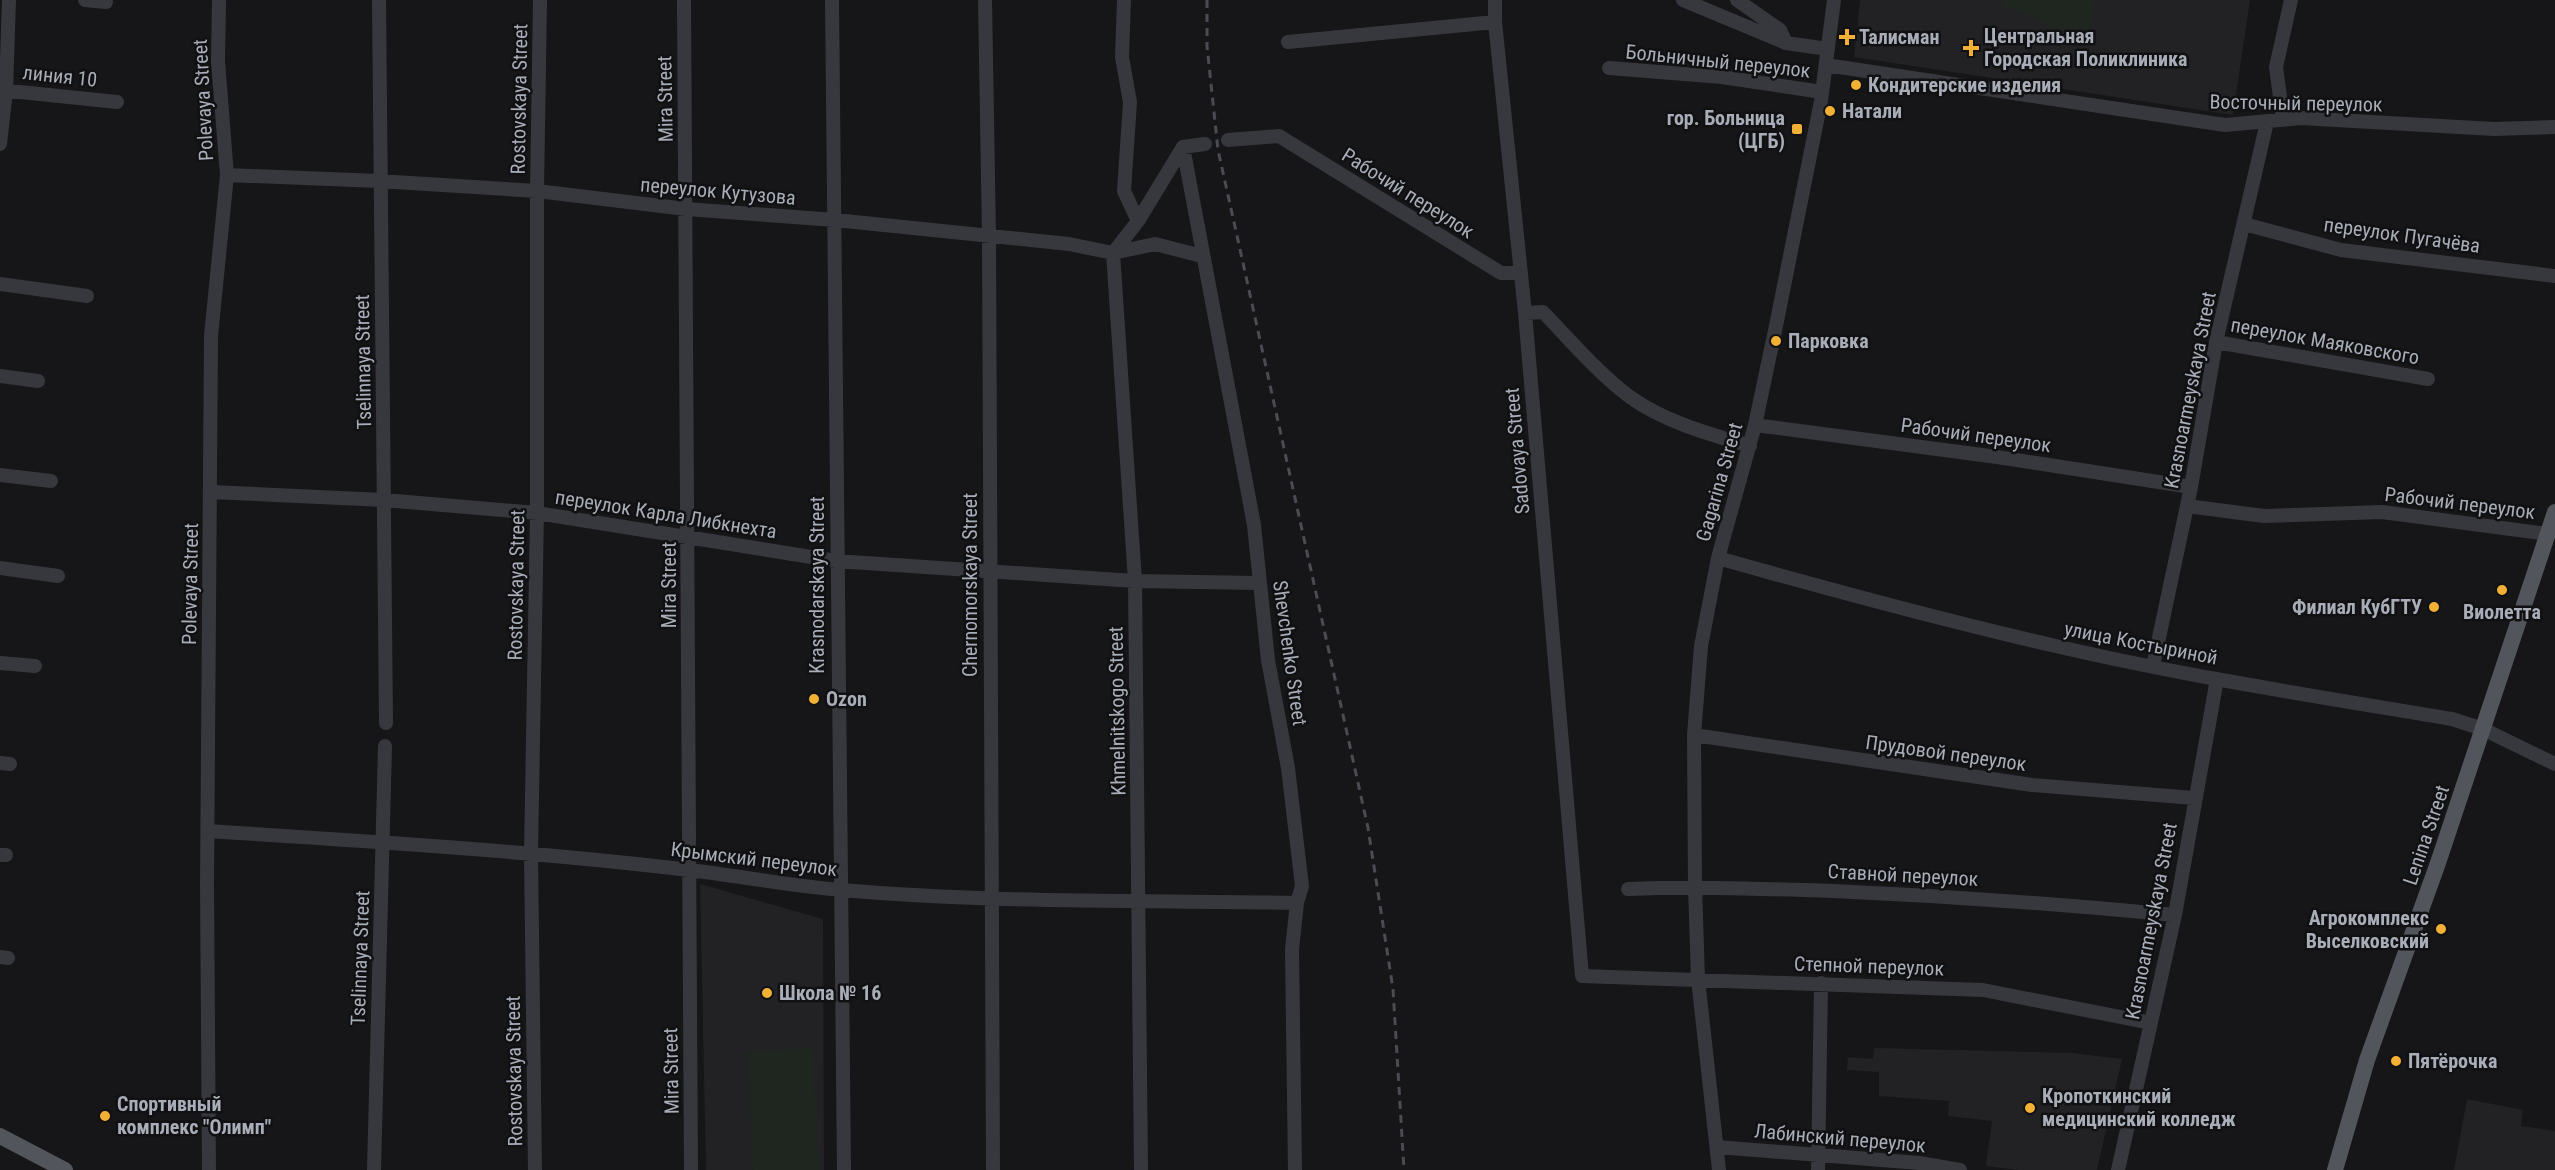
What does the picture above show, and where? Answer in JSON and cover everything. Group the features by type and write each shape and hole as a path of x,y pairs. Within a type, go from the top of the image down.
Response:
{"main road":[{"name":"Lenina Street","path":"2335,1170 2367,1060 2428,893 2555,512"},
{"path":"0,1136 65,1170"}],"street":[{"path":"0,144 9,0"},
{"path":"85,0 106,2"},
{"name":"Polevaya Street","path":"209,1170 208,831 212,336 227,175 218,61 219,0"},
{"name":"Tselinnaya Street","path":"379,0 386,723"},
{"name":"Rostovskaya Street","path":"534,1170 531,854 537,513 537,191 540,0"},
{"name":"Mira Street","path":"684,0 692,1170"},
{"name":"Krasnodarskaya Street","path":"832,0 844,1170"},
{"name":"Chernomorskaya Street","path":"985,0 989,236 993,1170"},
{"path":"1124,0 1122,57 1130,102 1124,191 1138,221"},
{"name":"Sadovaya Street","path":"1496,0 1495,22 1525,313 1582,976"},
{"path":"1683,0 1786,43 1828,49"},
{"path":"1737,0 1780,30 1786,43"},
{"name":"Gagarina Street","path":"1719,1170 1698,979 1694,735 1701,646 1718,558 1755,425 1822,92 1834,0"},
{"path":"2283,119 2276,67 2291,0"},
{"path":"1288,42 1495,22"},
{"name":"Восточный переулок","path":"1826,65 2225,125 2283,119 2494,129 2555,127"},
{"name":"Больничный переулок","path":"1609,68 1722,77 1822,92"},
{"name":"линия 10","path":"3,90 117,102"},
{"name":"Krasnoarmeyskaya Street","path":"2153,666 2191,487 2216,342 2267,122"},
{"name":"Рабочий переулок","path":"1228,140 1279,136 1501,273 1520,273"},
{"path":"1113,253 1138,221 1183,147 1205,144"},
{"name":"Shevchenko Street","path":"1183,147 1254,525 1268,660 1288,768 1302,886 1297,903 1292,949 1295,1170"},
{"name":"переулок Кутузова","path":"227,175 380,180 537,191 686,209 835,220 1069,244 1113,253 1155,244 1202,256"},
{"name":"переулок Пугачёва","path":"2244,224 2341,249 2555,276"},
{"name":"Khmelnitskogo Street","path":"1113,253 1135,580 1141,1170"},
{"path":"0,284 87,296"},
{"path":"1525,313 1543,312 1630,397 1693,429 1750,446"},
{"name":"переулок Маяковского","path":"2216,342 2427,379"},
{"path":"0,376 38,381"},
{"name":"Рабочий переулок","path":"1755,425 1996,457 2191,487"},
{"path":"0,475 51,481"},
{"name":"переулок Карла Либкнехта","path":"211,492 384,500 537,513 836,561 1135,580 1259,583"},
{"name":"Рабочий переулок","path":"2187,506 2264,516 2382,512 2548,534"},
{"name":"улица Костыриной","path":"1718,558 1973,626 2153,666 2452,719 2484,729 2555,764"},
{"path":"0,568 58,576"},
{"path":"0,663 35,666"},
{"name":"Krasnoarmeyskaya Street","path":"2118,1170 2175,915 2217,679"},
{"name":"Прудовой переулок","path":"1694,735 2032,785 2194,798"},
{"name":"Tselinnaya Street","path":"374,1170 385,746"},
{"name":"Крымский переулок","path":"208,831 531,854 689,870 840,890 991,899 1297,903"},
{"name":"Ставной переулок","path":"1628,889 1695,886 2033,901 2175,915"},
{"name":"Степной переулок","path":"1582,976 1983,990 2151,1023"},
{"path":"1818,1170 1821,983"},
{"name":"Лабинский переулок","path":"1717,1148 1920,1163 1960,1170"}],"shaded area":[{"path":"1860,0 2250,0 2233,115 1854,57"},
{"path":"2003,0 2094,0 2088,40 2077,38 2014,9 2002,8"},
{"path":"700,884 823,919 824,1170 706,1170"},
{"path":"813,1048 818,1170 753,1170 748,1051"},
{"name":"Кропоткинский медицинский колледж","path":"1874,1048 2073,1053 2122,1059 2097,1170 2018,1170 1986,1166 1992,1121 1948,1116 1949,1101 1879,1096 1879,1072 1847,1070 1848,1057 1873,1059"},
{"path":"2467,1099 2523,1110 2521,1126 2555,1131 2555,1170 2454,1170"}],"railway":[{"path":"1207,0 1207,46 1218,150 1368,828 1393,989 1404,1170"}],"place":[{"name":"Талисман","path":"1847,37"},
{"name":"Центральная Городская Поликлиника","path":"1971,48"},
{"name":"Кондитерские изделия","path":"1856,85"},
{"name":"Натали","path":"1830,111"},
{"name":"гор. Больница (ЦГБ)","path":"1797,129"},
{"name":"Парковка","path":"1776,341"},
{"name":"Виолетта","path":"2502,590"},
{"name":"Филиал КубГТУ","path":"2434,607"},
{"name":"Ozon","path":"814,699"},
{"name":"Агрокомплекс Выселковский","path":"2441,929"},
{"name":"Школа № 16","path":"767,993"},
{"name":"Пятёрочка","path":"2396,1061"},
{"name":"Кропоткинский медицинский колледж","path":"2030,1108"},
{"name":"Спортивный комплекс \"Олимп\"","path":"105,1116"}]}
